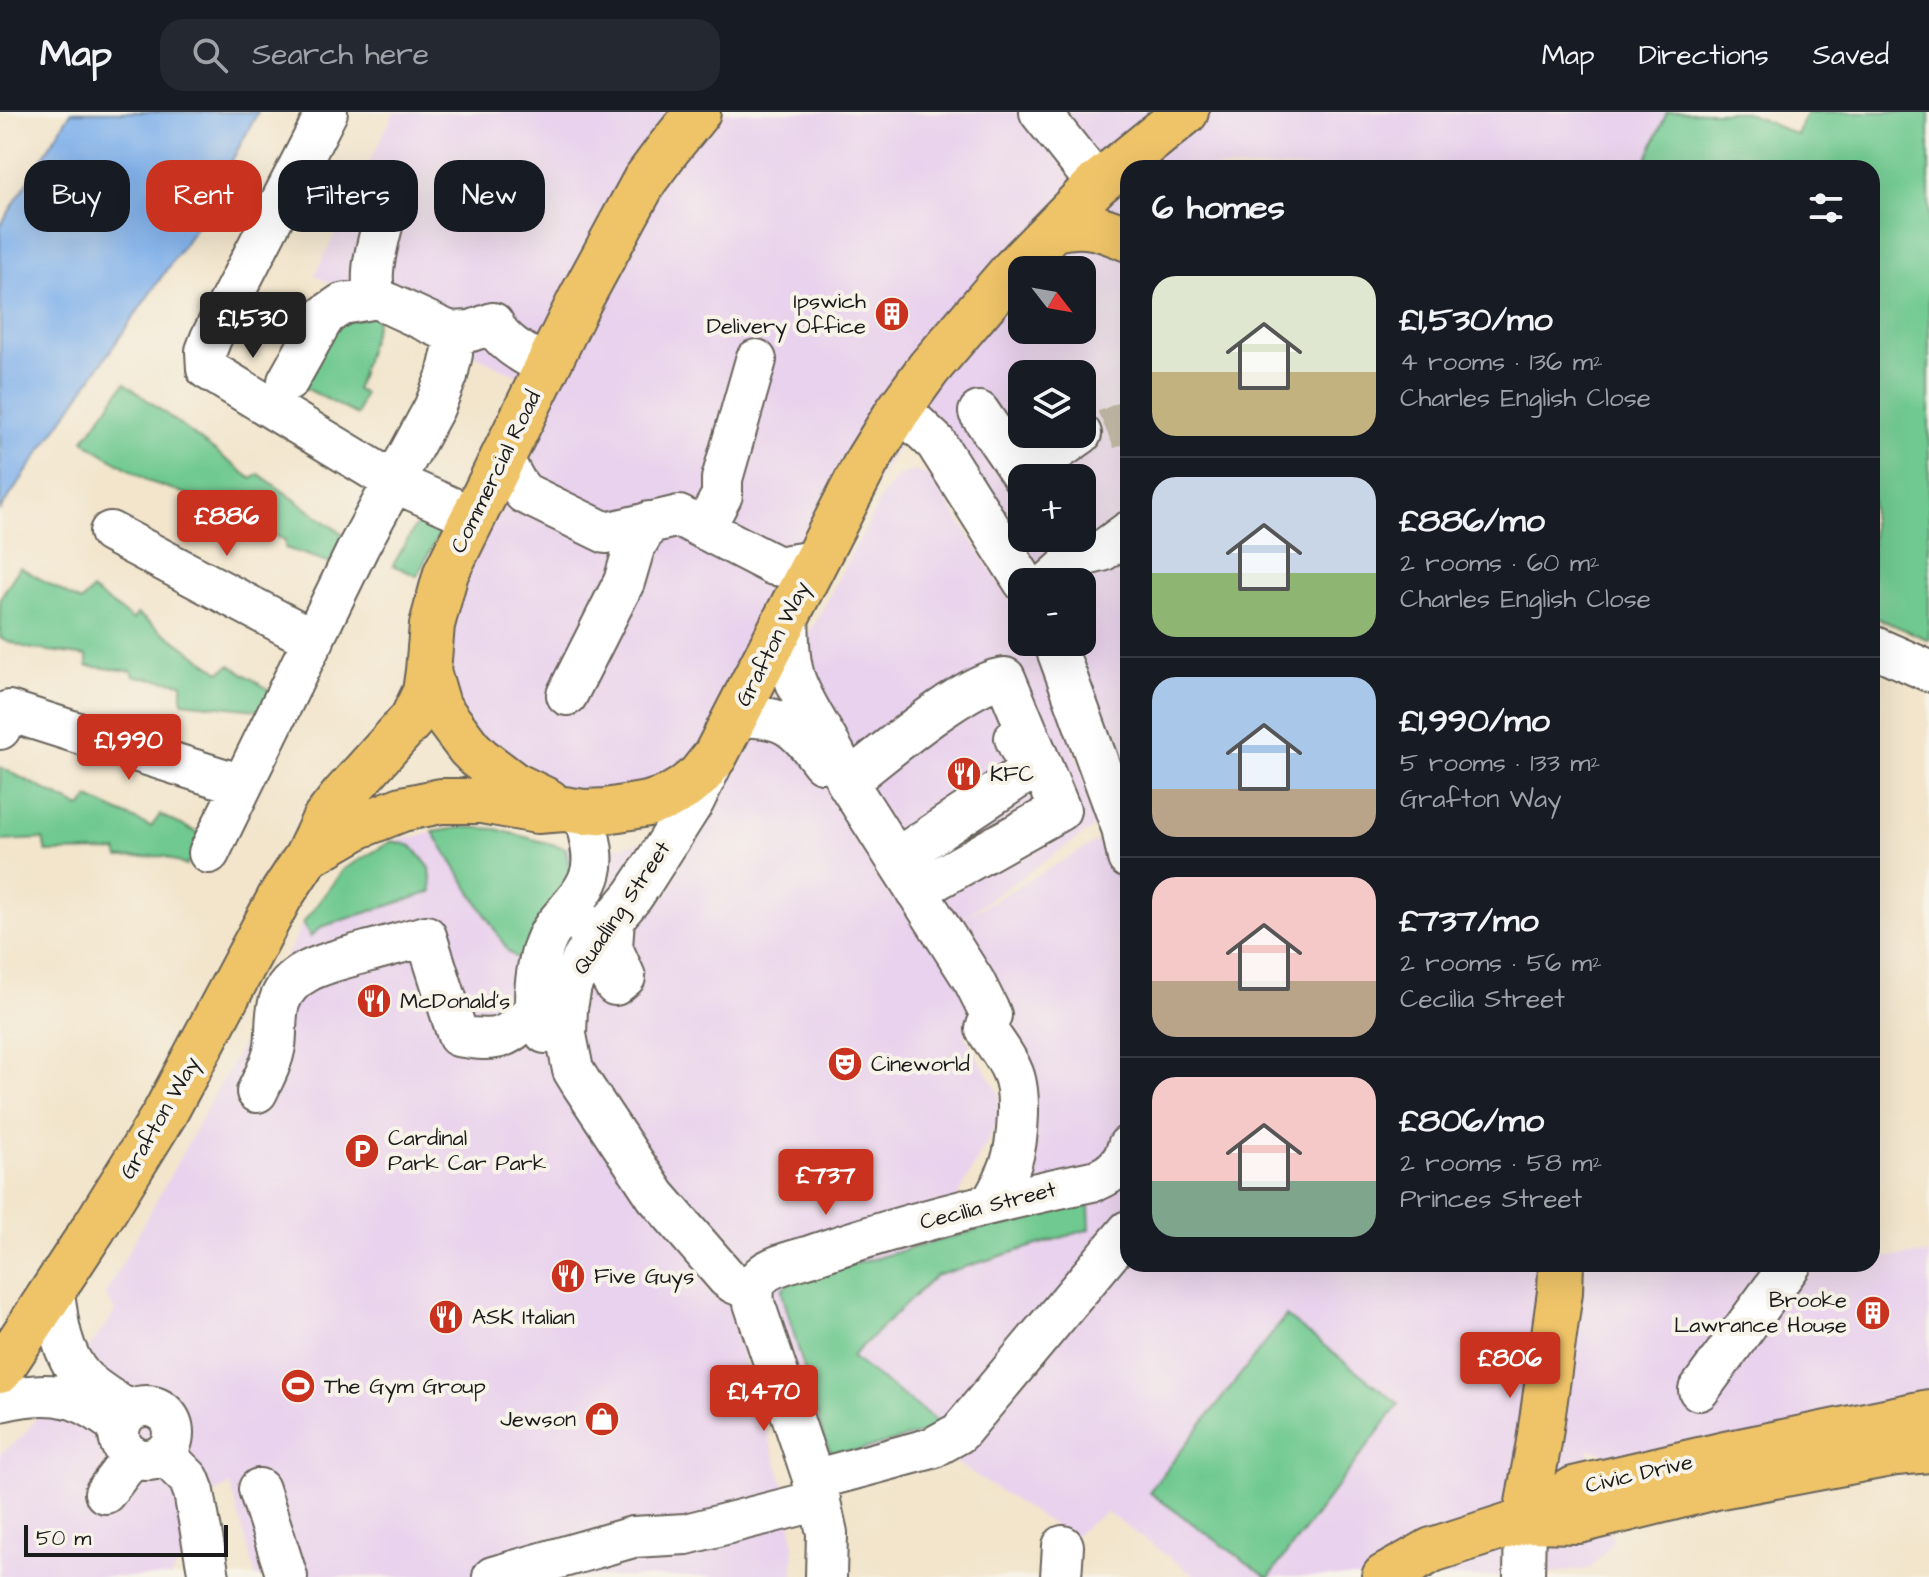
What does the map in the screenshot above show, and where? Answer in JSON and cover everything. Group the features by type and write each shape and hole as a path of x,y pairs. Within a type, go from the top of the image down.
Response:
{"main road":[{"name":"Commercial Road","path":"574,810 513,784 480,759 461,738 439,708 428,671 432,625 446,573 625,215 645,180 698,112"},
{"name":"Grafton Way","path":"1127,160 1186,112"},
{"name":"Grafton Way","path":"307,856 359,826 402,809 441,801 482,801 537,811 606,811 669,797 699,776 715,756 867,461 898,411 929,368 1012,271 1097,184 1120,165"},
{"path":"1097,184 1120,215"},
{"path":"1054,229 1086,225 1120,235"},
{"name":"Grafton Way","path":"0,1371 165,1113 324,820 412,719 425,692 428,671"},
{"path":"1384,1577 1432,1550 1525,1520 1539,1442 1561,1272"},
{"name":"Civic Drive","path":"1525,1520 1574,1489 1929,1412"},
{"name":"Civic Drive","path":"1525,1520 1579,1521 1716,1487 1896,1453 1929,1450"}],"street":[{"path":"327,112 211,338 206,351 207,369 394,482 475,518"},
{"path":"1040,112 1097,184"},
{"path":"376,298 373,290 374,263 381,232"},
{"path":"288,381 326,315 342,304 376,298 445,331 471,331 493,323 504,339 547,367"},
{"path":"209,853 359,546 441,393 452,354"},
{"path":"704,529 722,495 722,479 756,360"},
{"path":"898,411 936,443 1015,568"},
{"path":"979,412 1015,464"},
{"path":"1041,464 1065,448"},
{"path":"502,458 524,493 606,533 679,516 774,565 815,561"},
{"path":"567,695 624,582 634,548 649,522"},
{"path":"110,532 314,640"},
{"path":"1064,559 1102,551 1120,538"},
{"path":"788,615 790,659 796,682 840,762 847,782 974,981 991,1015 986,1029 1013,1072 1017,1098 1014,1147 1011,1164 992,1202"},
{"path":"1880,650 1929,671"},
{"path":"1059,656 1120,821"},
{"path":"847,782 963,695 994,679 1005,678 1060,810 906,875"},
{"path":"0,729 9,711 242,785"},
{"path":"736,717 755,716 788,724 803,736 828,769 847,782"},
{"name":"Quadling Street","path":"573,1070 566,1035 573,979 603,931 645,878 694,801 715,756"},
{"name":"Quadling Street","path":"574,810 593,861 590,876 577,899 544,943 536,978 535,1009 538,1019 559,1060 573,1070 656,1196 727,1278 753,1291"},
{"path":"577,899 603,931"},
{"path":"257,1092 275,1045 278,1005 283,993 290,983 324,964 426,936 458,1036 478,1039 501,1037 516,1029 535,1009"},
{"name":"Cecilia Street","path":"753,1291 760,1276 770,1269 992,1202 1097,1180 1107,1176 1120,1163"},
{"path":"493,1577 633,1537 686,1534 932,1448 959,1433 1120,1241"},
{"path":"1699,1390 1785,1272"},
{"path":"54,1290 57,1322 71,1360 83,1377 109,1399 136,1438"},
{"path":"753,1291 754,1303 816,1490 827,1533 826,1577"},
{"path":"0,1401 46,1395 75,1398 100,1411 189,1479 209,1577"},
{"path":"105,1493 136,1438"},
{"path":"259,1489 287,1577"},
{"path":"1524,1577 1525,1520"}],"shaded area":[{"path":"394,112 1667,112 1646,160 1120,160 1120,822 1059,656 1096,656 1096,568 1014,568 914,422 669,797 513,784 428,671 538,386 315,275 336,232 418,232 418,160 371,160"},
{"path":"914,471 930,475 1008,597 1008,656 1041,656 1100,823 958,921 1120,828 1120,1272 1880,1272 1880,1257 1929,1254 1929,1412 1654,1470 1588,1448 1613,1542 1590,1569 1516,1577 1197,1577 1106,1512 1072,1537 950,1459 818,1493 753,1291 992,1202 1017,1107 972,1012 965,1036 999,1093 998,1121 957,1198 728,1293 737,1336 786,1493 794,1544 793,1577 256,1577 230,1485 189,1506 196,1540 170,1577 0,1577 0,1454 22,1437 115,1311 105,1294 253,1025 303,923 344,869 392,841 464,827 496,829 566,848 609,849 657,839 696,814 729,785 885,491 899,476"}],"green space":[{"path":"1667,112 1745,112 1797,135 1807,112 1929,112 1929,640 1880,619 1880,160 1646,160"},
{"path":"379,314 356,390 364,393 357,415 296,383 325,327"},
{"path":"125,383 252,479 259,474 348,538 334,564 285,548 285,540 240,522 241,512 150,482 89,445 84,440"},
{"path":"420,518 442,529 417,576 393,565"},
{"path":"20,567 81,602 92,590 133,620 137,614 220,672 230,665 274,693 266,711 182,702 182,683 134,676 132,671 87,666 87,656 27,648 0,638 0,598"},
{"path":"0,767 81,808 89,798 151,827 160,815 203,835 186,866 164,856 119,858 117,851 46,852 43,839 0,841"},
{"path":"464,827 496,829 566,848 572,881 527,966 509,952 433,832"},
{"path":"392,841 412,846 430,868 432,892 321,927 310,937 303,923 344,869"},
{"path":"1079,1202 1089,1207 1090,1229 935,1276 851,1357 945,1427 839,1456 830,1451 783,1296 782,1289 789,1282"},
{"path":"1286,1316 1399,1404 1267,1577 1149,1492"}],"water":[{"path":"71,112 258,112 232,160 146,160 146,232 193,232 0,510 0,226 24,187 24,232 130,232 130,160 41,160"}],"tunnel":[{"path":"1106,430 1120,424"}],"place":[{"name":"Ipswich Delivery Office","path":"892,314"},
{"name":"KFC","path":"964,774"},
{"name":"McDonald's","path":"374,1001"},
{"name":"Cineworld","path":"845,1064"},
{"name":"Cardinal Park Car Park","path":"362,1151"},
{"name":"Five Guys","path":"568,1276"},
{"name":"Brooke Lawrance House","path":"1873,1313"},
{"name":"ASK Italian","path":"446,1317"},
{"name":"The Gym Group","path":"298,1386"},
{"name":"Jewson","path":"602,1419"}]}
